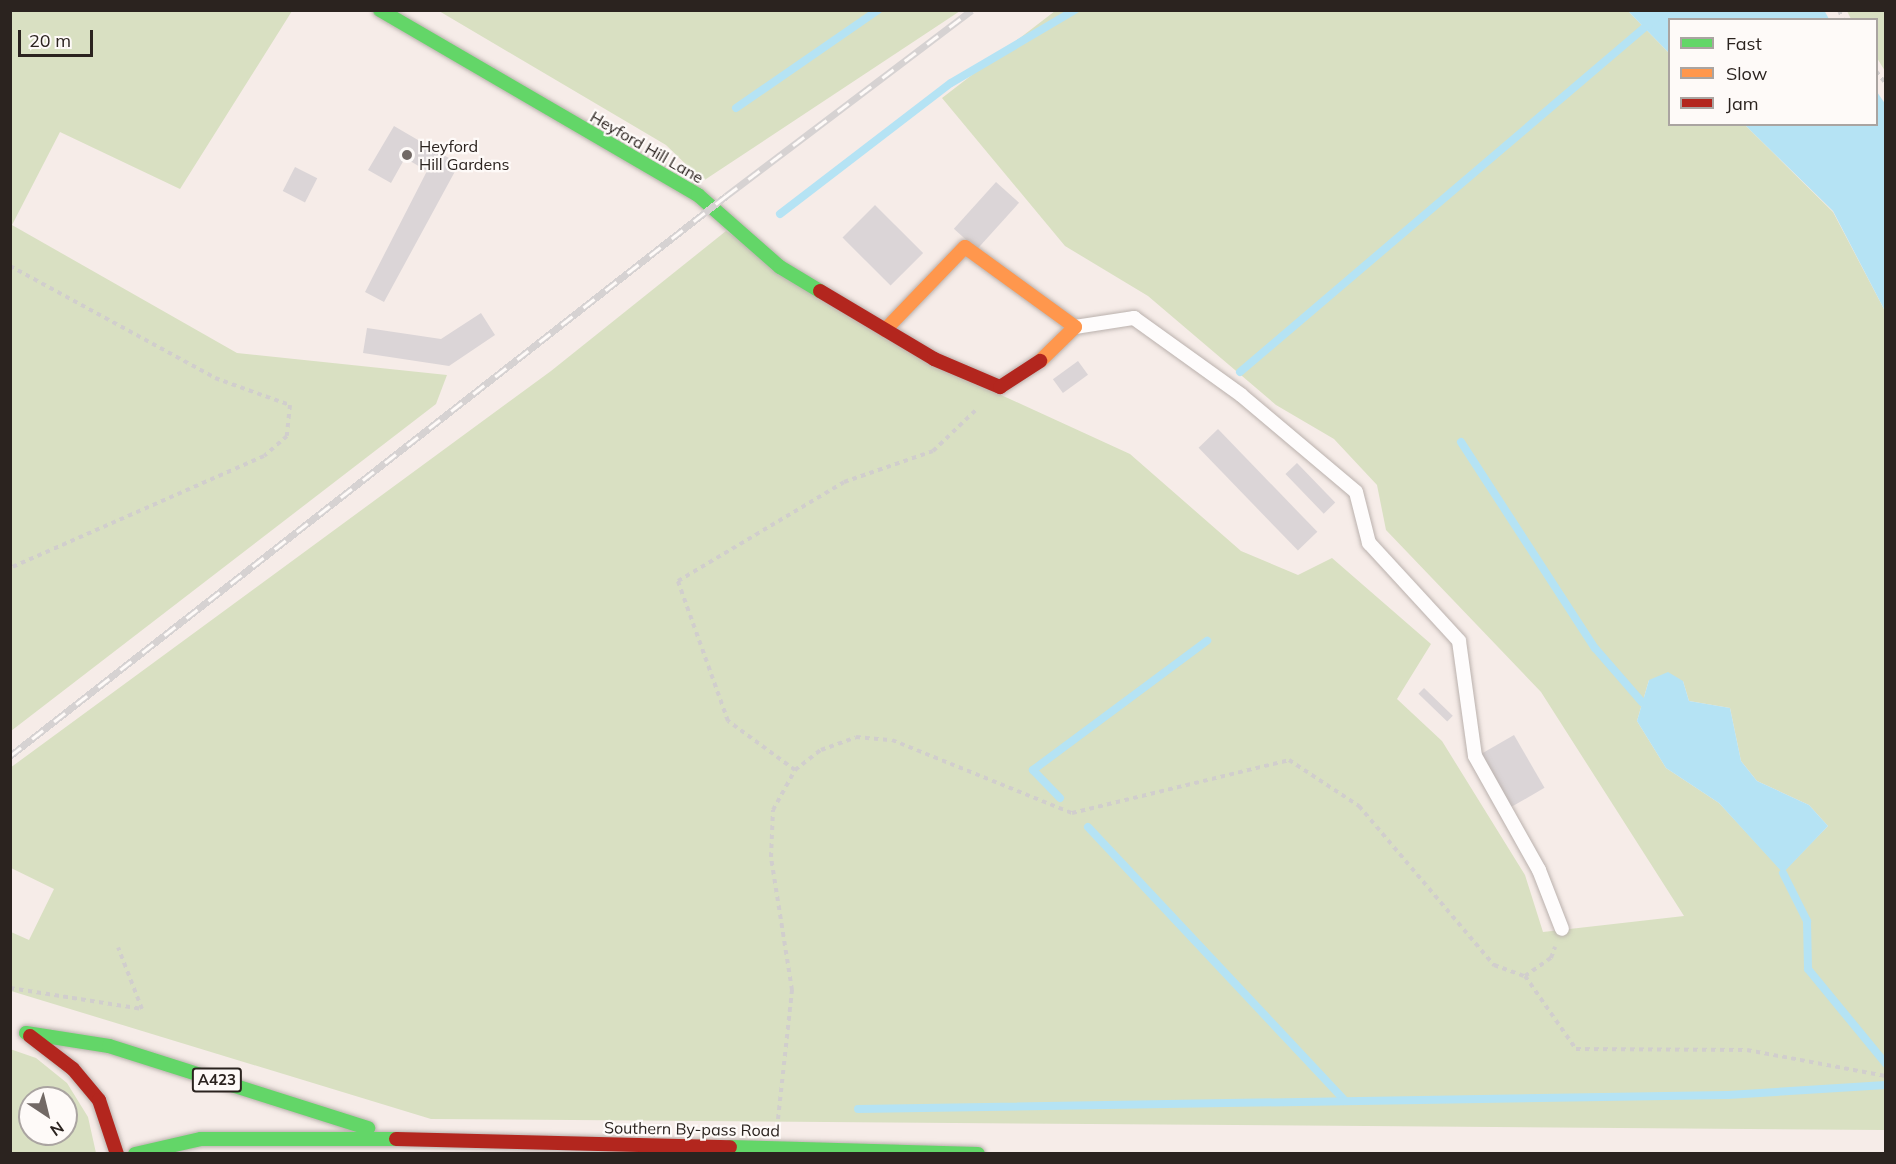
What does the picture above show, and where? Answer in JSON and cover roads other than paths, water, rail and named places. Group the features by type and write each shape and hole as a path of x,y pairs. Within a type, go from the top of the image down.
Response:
{"main road":[{"name":"Heyford Hill Lane","path":"380,10 698,195 780,267 885,330 1000,387 1041,360 1075,327"},
{"path":"885,330 965,247 1075,327"},
{"path":"10,1028 27,1034 73,1069 99,1100 117,1154"},
{"name":"Southern By-pass Road","path":"27,1034 110,1046 405,1140"},
{"name":"Southern By-pass Road","path":"135,1154 201,1139 405,1140 777,1147 978,1154"}],"lane":[{"path":"1075,327 1134,318 1241,395 1356,492 1369,543 1459,641 1475,756 1539,870 1562,929"}],"water":[{"path":"1824,10 1828,18 1668,18 1668,52 1628,11"},
{"path":"1878,93 1886,105 1885,311 1833,211 1746,126 1878,126"},
{"path":"1668,672 1683,681 1689,701 1730,708 1741,761 1757,781 1809,805 1828,826 1783,873 1719,803 1666,768 1637,721 1649,680"}],"waterway":[{"path":"736,108 878,10"},
{"path":"780,214 951,83 1075,10"},
{"path":"1240,372 1665,10"},
{"path":"1461,442 1595,648 1642,702"},
{"path":"1060,798 1033,770 1207,641"},
{"path":"1088,827 1344,1100"},
{"path":"1783,873 1807,921 1808,969 1886,1064"},
{"path":"858,1109 1728,1095 1886,1085"}],"railway":[{"path":"10,756 726,196 972,10"}],"place":[{"name":"Heyford Hill Gardens","path":"407,155"}]}
